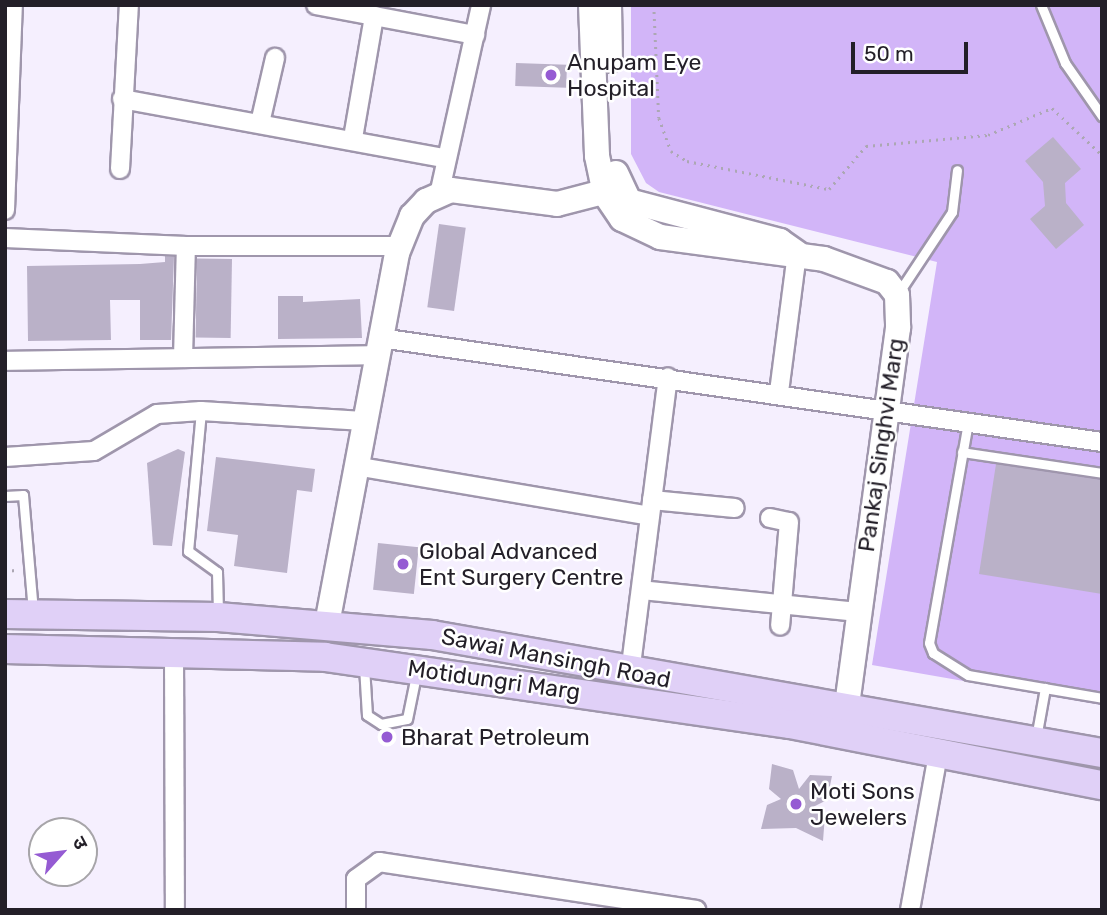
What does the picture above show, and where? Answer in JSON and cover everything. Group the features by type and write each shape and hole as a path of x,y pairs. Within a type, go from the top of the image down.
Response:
{"main road":[{"name":"Sawai Mansingh Road","path":"5,614 218,617 327,624 432,635 630,673 847,706 1102,753"},
{"name":"Motidungri Marg","path":"5,649 174,650 365,663 790,724 1102,785"}],"street":[{"path":"5,210 13,5"},
{"path":"120,169 129,5"},
{"path":"316,5 475,35"},
{"path":"439,195 445,158 481,5"},
{"path":"591,5 597,156 612,191"},
{"path":"609,5 612,191"},
{"path":"353,138 374,16"},
{"path":"260,123 275,58"},
{"path":"122,99 353,138 445,158"},
{"path":"327,624 355,466 400,246 412,216 439,195 452,191 557,204 612,191 648,209 780,241 797,254 867,272 897,295"},
{"path":"5,238 186,246 400,246"},
{"path":"183,358 186,246"},
{"path":"779,392 797,254"},
{"name":"Pankaj Singhvi Marg","path":"847,706 897,295"},
{"path":"5,361 183,358 379,347 668,377 1102,442"},
{"path":"630,673 668,377"},
{"path":"5,457 84,454 157,414 201,411 364,421"},
{"path":"355,466 651,508 735,508"},
{"path":"770,518 789,522 780,626"},
{"path":"641,590 859,612"},
{"path":"174,650 175,910"},
{"path":"910,910 938,754"},
{"path":"356,910 356,879 379,862 696,910"}],"lane":[{"path":"1041,5 1065,63 1102,116"},
{"path":"897,295 952,212 957,170"},
{"path":"201,411 188,551 217,572 218,617"},
{"path":"968,422 929,643 944,665 968,675 1102,698"},
{"path":"962,452 1102,472"},
{"path":"5,496 23,495 33,614"},
{"path":"365,663 367,715 381,724 407,719 417,670"},
{"path":"1036,741 1045,688"}],"path":[{"path":"654,5 659,118 671,151 687,161 829,188 866,146 988,135 1052,108 1102,155"}],"shaded area":[{"path":"631,5 1102,5 1102,705 872,665 937,262 659,192 646,183 631,154"}],"building":[{"path":"516,63 567,65 566,88 515,86"},
{"path":"1053,137 1081,169 1065,183 1066,203 1084,225 1056,249 1030,219 1045,206 1043,182 1025,161"},
{"path":"439,224 466,228 454,311 427,307"},
{"path":"165,256 174,257 171,340 140,340 140,300 110,300 111,340 28,341 27,266 140,264 165,262"},
{"path":"197,258 232,259 231,338 196,337"},
{"path":"278,296 303,296 303,302 360,299 362,338 278,339"},
{"path":"178,449 185,452 172,546 153,545 147,463"},
{"path":"216,457 315,469 312,492 297,490 287,573 234,566 238,535 207,531"},
{"path":"996,464 1102,480 1102,594 979,574"},
{"path":"378,543 419,547 414,594 373,590"},
{"name":"Moti Sons Jewelers","path":"772,764 793,770 799,789 810,775 832,776 827,800 813,807 825,815 823,841 796,828 761,829 767,805 781,799 769,789"}],"place":[{"name":"Anupam Eye Hospital","path":"551,75"},
{"name":"Global Advanced Ent Surgery Centre","path":"403,564"},
{"name":"Bharat Petroleum","path":"387,737"},
{"name":"Moti Sons Jewelers","path":"796,804"}]}
